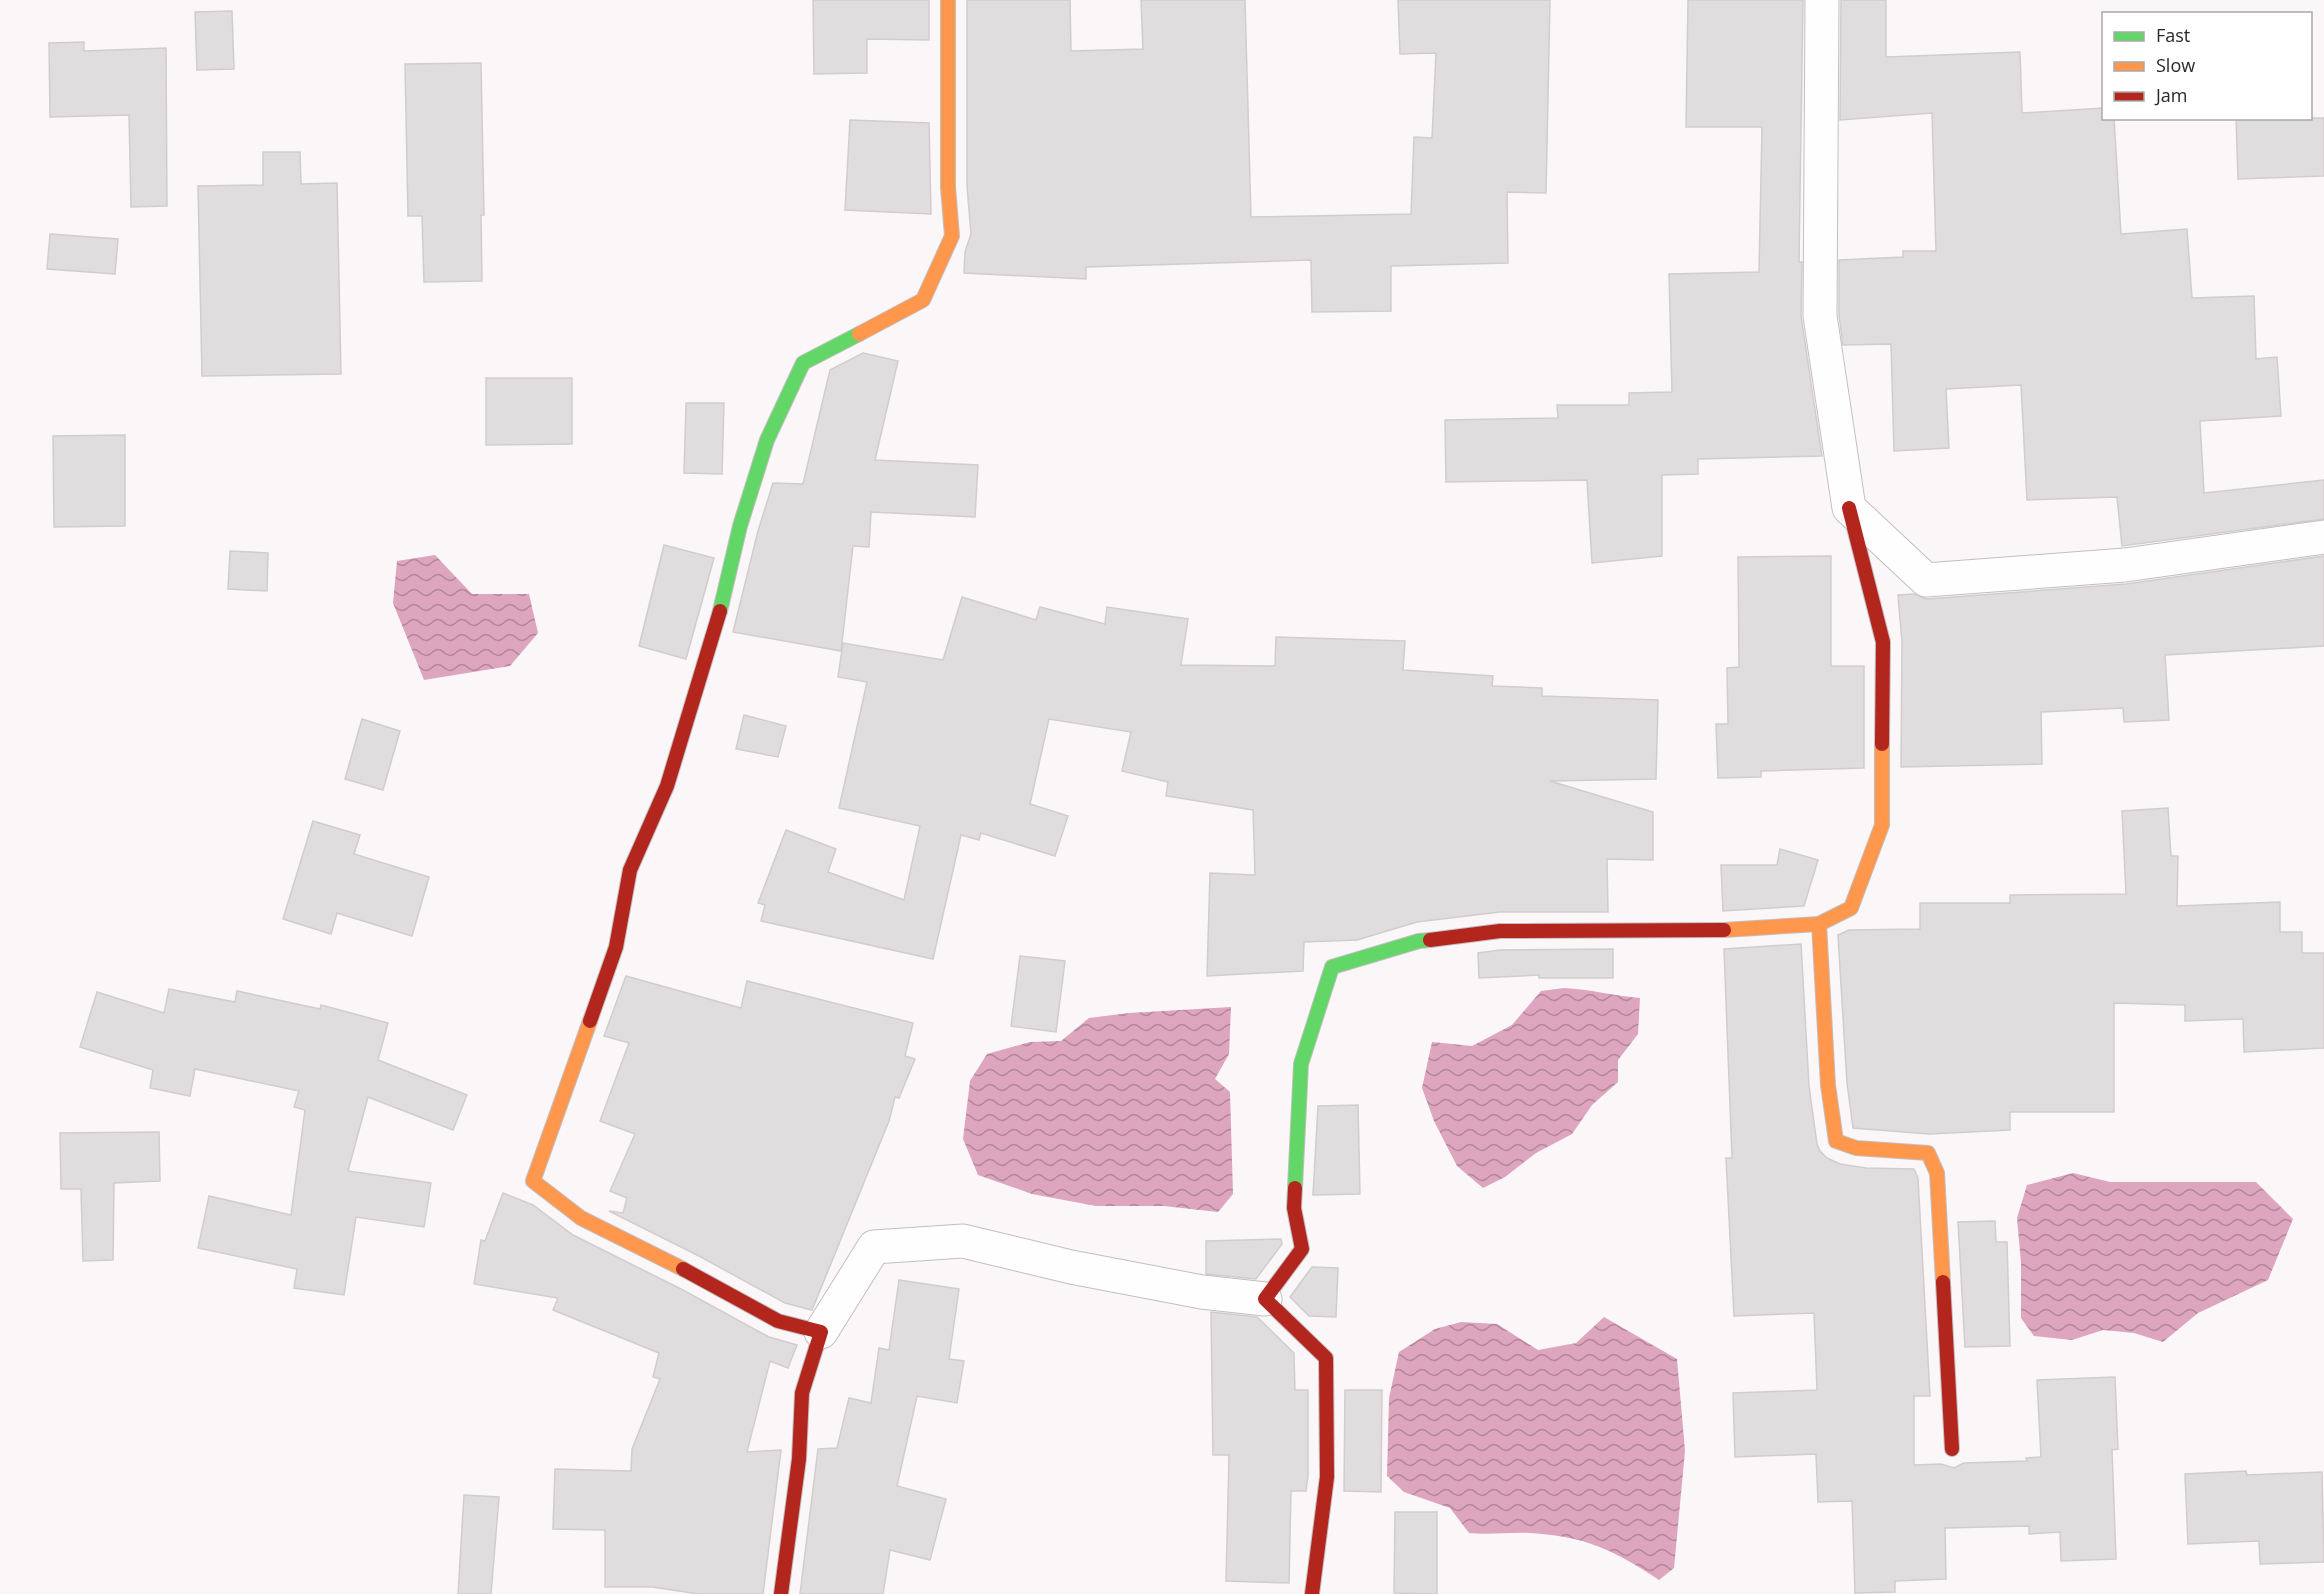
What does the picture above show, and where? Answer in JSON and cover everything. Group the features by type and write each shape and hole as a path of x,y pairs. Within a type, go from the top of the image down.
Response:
{"street":[{"path":"821,1332 778,1321 690,1272 581,1218 533,1181 616,947 630,870 667,786 724,596 740,526 767,440 803,363 923,300 952,236 948,187 948,0"},
{"path":"1265,1299 1302,1249 1294,1208 1301,1064 1332,967 1419,941 1500,931 1748,930 1819,924 1851,908 1882,825 1883,642 1849,508 1820,316 1822,0"},
{"path":"1849,508 1926,580 2125,566 2324,537"},
{"path":"1819,924 1827,1085 1836,1141 1851,1149 1913,1148 1928,1153 1937,1173 1952,1449"},
{"path":"781,1594 799,1460 802,1393 821,1332 874,1247 963,1241 1071,1267 1191,1290 1265,1299 1326,1358 1327,1477 1312,1594"}],"water":[{"path":"435,555 472,594 529,594 538,633 510,666 424,680 393,603 397,561"},
{"path":"1564,988 1640,998 1638,1034 1618,1060 1618,1082 1592,1105 1572,1134 1536,1153 1505,1177 1483,1188 1457,1166 1434,1121 1422,1088 1432,1042 1472,1046 1512,1025 1541,991"},
{"path":"1231,1007 1229,1054 1215,1079 1230,1092 1233,1194 1218,1212 1164,1206 1096,1206 1032,1194 978,1175 963,1139 970,1081 987,1054 1030,1042 1061,1041 1089,1018 1129,1013"},
{"path":"2073,1173 2110,1182 2256,1182 2293,1219 2268,1280 2198,1313 2163,1342 2134,1333 2103,1330 2072,1340 2034,1336 2021,1318 2021,1263 2017,1218 2027,1185"},
{"path":"1604,1317 1677,1359 1685,1451 1674,1568 1659,1580 1628,1560 1598,1546 1567,1537 1530,1533 1469,1533 1450,1508 1404,1492 1387,1476 1389,1398 1399,1352 1435,1329 1461,1322 1497,1324 1538,1350 1576,1343"}],"building":[{"path":"813,0 929,0 929,40 867,39 867,73 814,74"},
{"path":"967,0 1070,0 1071,51 1143,49 1141,0 1245,0 1251,217 1411,214 1414,137 1432,138 1436,53 1400,54 1398,0 1550,0 1546,193 1507,192 1508,263 1391,266 1391,311 1312,312 1311,260 1086,267 1086,279 964,273 965,252 971,234 967,186"},
{"path":"1688,0 1803,0 1799,262 1802,262 1801,316 1822,456 1698,459 1698,474 1662,475 1662,556 1592,563 1587,480 1446,482 1445,420 1558,418 1557,405 1629,405 1629,393 1672,392 1669,274 1759,272 1762,127 1686,127"},
{"path":"1841,0 1886,0 1886,57 2020,52 2022,113 2102,108 2102,120 2114,120 2121,234 2187,229 2192,298 2254,296 2256,359 2277,357 2281,416 2200,421 2204,493 2324,480 2324,519 2122,546 2117,497 2027,500 2021,385 1946,389 1949,448 1894,451 1891,344 1843,345 1839,315 1839,260 1903,257 1903,251 1936,251 1932,113 1840,120"},
{"path":"232,11 234,69 197,70 195,12"},
{"path":"84,42 84,51 166,48 167,206 131,207 129,115 50,117 49,43"},
{"path":"481,63 484,215 481,215 482,281 424,282 422,216 408,216 405,64"},
{"path":"2324,118 2324,176 2238,179 2236,120"},
{"path":"850,120 929,123 931,214 845,210"},
{"path":"263,152 300,152 301,184 337,183 341,374 202,376 198,186 263,185"},
{"path":"50,234 118,239 115,274 47,269"},
{"path":"863,353 898,361 875,460 978,465 975,517 871,512 869,547 853,546 841,651 733,632 758,531 773,483 803,484 830,370"},
{"path":"486,378 572,378 572,444 486,445"},
{"path":"686,403 724,403 722,474 684,473"},
{"path":"125,435 125,526 54,527 53,436"},
{"path":"664,545 714,558 686,659 639,646"},
{"path":"230,551 268,553 267,591 228,589"},
{"path":"1831,556 1831,666 1864,666 1864,768 1761,771 1761,777 1718,778 1716,724 1728,724 1727,668 1739,667 1738,557"},
{"path":"2324,556 2324,646 2165,655 2169,720 2124,722 2123,708 2041,712 2042,764 1901,767 1902,642 1898,595 1914,594 1927,599 2126,584"},
{"path":"962,597 1036,620 1040,607 1105,624 1107,607 1188,619 1181,665 1275,666 1276,637 1405,641 1403,670 1493,676 1492,686 1542,688 1542,696 1658,700 1656,779 1550,781 1653,812 1653,860 1607,859 1608,912 1500,912 1417,922 1357,940 1304,942 1303,971 1207,976 1210,873 1255,875 1253,810 1166,796 1168,782 1122,771 1131,732 1049,719 1030,804 1068,816 1055,856 981,833 979,840 961,835 933,959 761,921 765,905 758,903 786,830 836,849 828,872 904,900 920,826 839,808 867,682 838,677 843,643 943,660"},
{"path":"744,715 786,726 778,757 736,749"},
{"path":"362,719 400,731 383,790 345,779"},
{"path":"2168,808 2171,856 2178,856 2177,906 2280,902 2280,932 2302,932 2302,953 2324,953 2324,1048 2244,1052 2243,1019 2185,1021 2185,1005 2114,1003 2114,1112 2010,1112 2010,1130 1929,1134 1853,1128 1847,1083 1838,935 1849,930 1920,929 1920,903 2010,903 2010,895 2126,894 2122,811"},
{"path":"313,821 360,835 354,854 429,877 412,936 337,913 331,934 283,919"},
{"path":"1780,849 1818,860 1804,906 1723,911 1721,865 1777,865"},
{"path":"1801,944 1809,1086 1820,1151 1827,1158 1840,1164 1866,1168 1914,1169 1918,1178 1930,1396 1914,1396 1914,1465 1941,1464 1954,1468 1964,1463 2027,1461 2026,1458 2041,1457 2037,1380 2115,1377 2118,1449 2112,1450 2116,1559 2061,1561 2060,1532 2029,1534 2029,1526 1945,1528 1946,1579 1895,1581 1895,1592 1855,1593 1852,1501 1818,1502 1816,1454 1735,1457 1733,1393 1817,1390 1814,1313 1734,1316 1726,1158 1732,1158 1724,949"},
{"path":"1613,949 1613,978 1539,978 1539,975 1479,978 1478,953 1501,950"},
{"path":"1020,956 1065,961 1056,1032 1011,1026"},
{"path":"626,976 741,1008 747,981 913,1023 905,1056 915,1059 899,1098 895,1097 889,1121 812,1310 785,1303 699,1256 609,1211 623,1213 627,1198 610,1191 635,1134 600,1121 629,1043 604,1036"},
{"path":"169,989 235,1002 237,991 320,1009 321,1005 388,1023 378,1060 467,1095 453,1130 368,1097 348,1171 431,1183 424,1227 356,1217 344,1295 294,1288 297,1269 198,1248 209,1196 291,1215 305,1110 294,1107 299,1091 195,1069 190,1096 150,1088 153,1070 80,1047 97,992 164,1013"},
{"path":"1358,1105 1360,1194 1313,1195 1318,1106"},
{"path":"159,1132 160,1181 114,1183 113,1260 83,1261 81,1189 61,1189 60,1133"},
{"path":"503,1193 533,1205 573,1235 681,1289 769,1337 797,1345 788,1368 770,1361 747,1452 781,1450 763,1594 699,1594 652,1587 605,1587 605,1530 553,1529 555,1469 631,1471 632,1449 660,1379 653,1377 659,1353 553,1310 558,1298 474,1284 481,1240 485,1241"},
{"path":"1995,1221 1996,1242 2007,1242 2010,1346 1965,1347 1958,1222"},
{"path":"1281,1239 1282,1244 1256,1279 1206,1274 1206,1241"},
{"path":"1312,1267 1338,1268 1336,1317 1309,1316 1290,1297"},
{"path":"899,1280 959,1289 949,1359 964,1361 957,1403 917,1396 897,1486 946,1499 930,1560 890,1550 883,1594 800,1594 818,1449 837,1448 849,1398 871,1403 879,1348 889,1350"},
{"path":"1211,1312 1257,1317 1294,1353 1295,1390 1308,1390 1308,1476 1306,1491 1291,1491 1289,1583 1226,1581 1229,1455 1213,1455"},
{"path":"1345,1390 1382,1390 1381,1492 1344,1491"},
{"path":"2246,1471 2247,1475 2322,1472 2324,1562 2260,1564 2259,1541 2188,1544 2185,1474"},
{"path":"464,1495 499,1497 491,1594 458,1594"},
{"path":"1395,1512 1437,1512 1437,1594 1394,1593"}],"traffic: fast":[{"path":"720,611 740,526 767,440 803,363 859,334"},
{"path":"1295,1188 1301,1064 1332,967 1419,941 1430,940"}],"traffic: slow":[{"path":"859,334 923,300 952,236 948,187 948,0"},
{"path":"1724,930 1819,924 1851,908 1882,825 1882,744"},
{"path":"1819,924 1828,1085 1836,1141 1856,1148 1928,1153 1937,1173 1943,1282"},
{"path":"590,1021 533,1181 581,1218 683,1269"}],"traffic: jam":[{"path":"1849,508 1883,642 1882,744"},
{"path":"590,1021 616,947 630,870 667,786 720,611"},
{"path":"1430,940 1500,931 1724,930"},
{"path":"1295,1188 1294,1208 1302,1249 1265,1299 1326,1358 1327,1477 1312,1594"},
{"path":"683,1269 778,1321 821,1332 802,1393 799,1459 781,1594"},
{"path":"1943,1282 1952,1449"}]}
